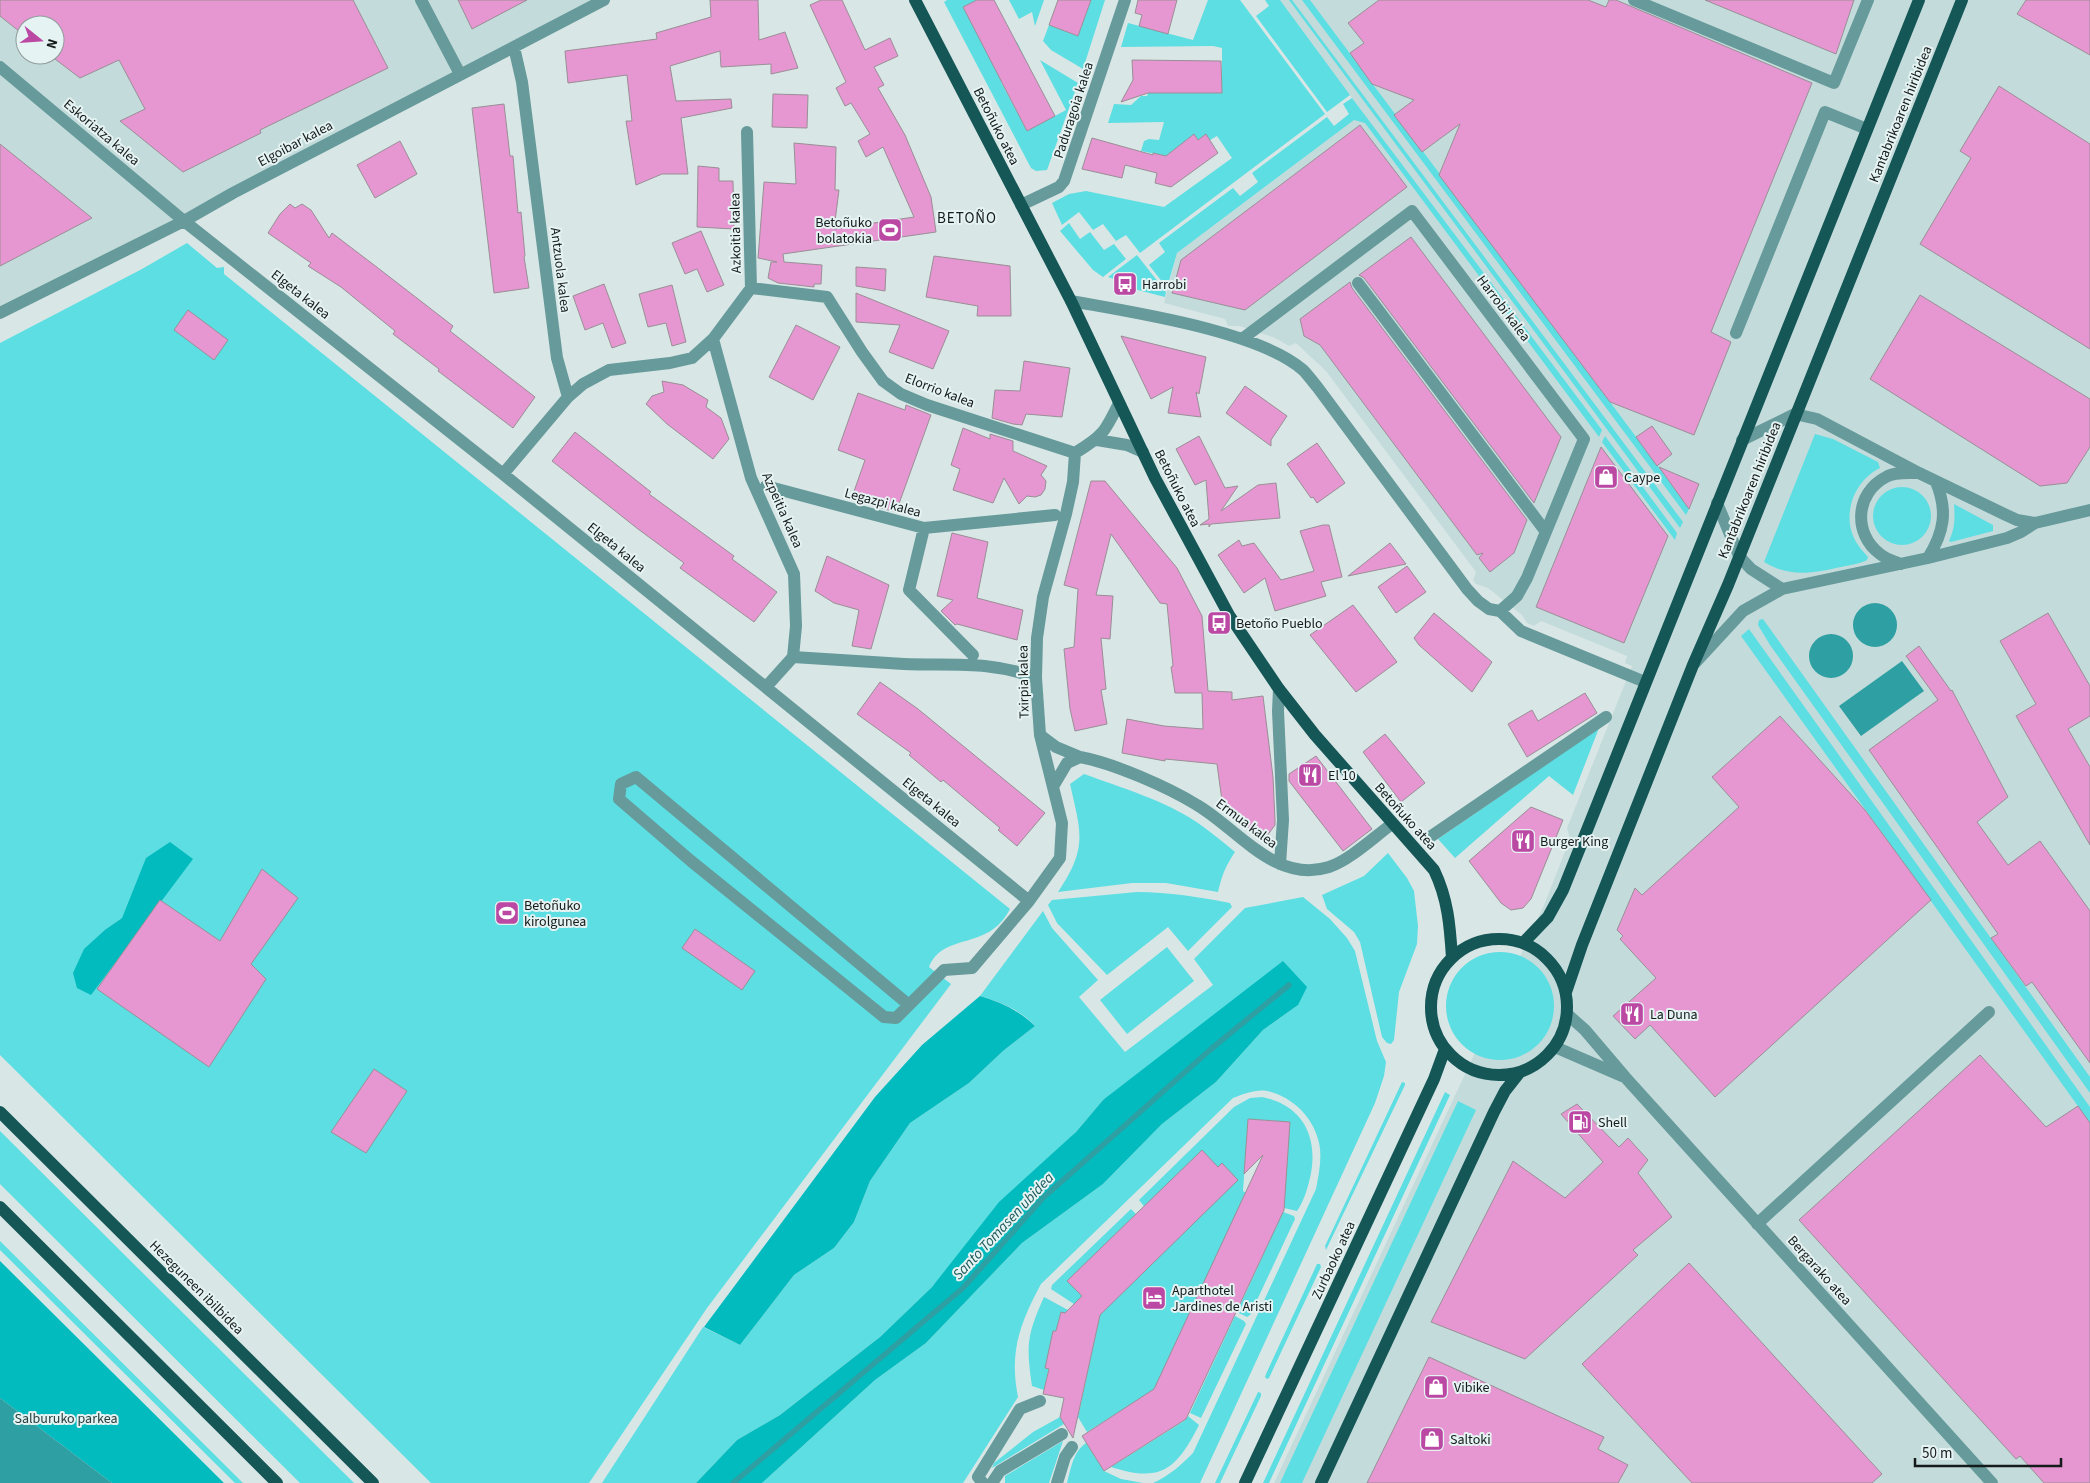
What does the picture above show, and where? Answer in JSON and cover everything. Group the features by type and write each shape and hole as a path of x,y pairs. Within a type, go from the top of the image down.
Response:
{"main road":[{"name":"Betoñuko atea","path":"915,0 1071,301 1143,452 1228,615 1279,689 1315,735 1434,870 1443,889 1450,923 1452,958"},
{"name":"Kantabrikoaren hiribidea","path":"1524,943 1538,930 1556,906 1917,0"},
{"name":"Kantabrikoaren hiribidea","path":"1566,992 1582,946 1693,665 1739,556 1962,0"},
{"path":"1504,938 1524,943 1538,951 1551,962 1560,976 1566,992 1567,1014 1563,1031 1555,1047 1545,1058 1520,1072 1499,1076 1479,1072 1460,1063 1445,1049 1434,1027 1431,1002 1437,978 1452,958 1467,947 1485,940 1504,938"},
{"name":"Zurbaoko atea","path":"1245,1483 1430,1088 1445,1049"},
{"path":"1322,1483 1494,1112 1505,1091 1520,1072"},
{"name":"Hezeguneen ibilbidea","path":"0,1112 373,1483"},
{"path":"0,1207 277,1483"}],"street":[{"path":"421,0 460,74"},
{"name":"Elgoibar kalea","path":"0,313 184,220 233,192 604,0"},
{"name":"Paduragoia kalea","path":"1021,205 1060,187 1064,181 1125,0"},
{"path":"1634,0 1834,83 1868,0"},
{"name":"Antzuola kalea","path":"514,47 522,82 557,358 568,397"},
{"name":"Eskoriatza kalea","path":"0,68 184,220"},
{"path":"1736,332 1825,112 1867,129"},
{"name":"Azkoitia kalea","path":"568,397 583,384 604,372 692,358 713,339 751,288 747,132"},
{"name":"Harrobi kalea","path":"1242,340 1412,211 1584,439 1527,578 1516,596 1500,611"},
{"name":"Elgeta kalea","path":"184,220 503,474 1029,900"},
{"path":"1358,283 1546,532"},
{"name":"Elorrio kalea","path":"751,288 828,297 862,352 883,381 901,394 927,405 1075,453"},
{"path":"1071,301 1184,324 1242,340 1272,351 1303,370 1467,589 1478,601 1489,608 1500,611 1521,631 1645,682"},
{"name":"Azpeitia kalea","path":"713,339 751,478 794,574 796,626 793,657"},
{"path":"503,474 568,397"},
{"path":"1075,453 1097,440 1107,428 1119,403"},
{"path":"1742,440 1795,414 1817,419 1936,482 2017,520 2035,523"},
{"path":"1097,440 1127,444 1143,452"},
{"name":"Txirpia kalea","path":"909,1005 636,777 621,784 619,799 691,861 884,1017 896,1018 909,1005 944,970 972,968 1029,900 1060,858 1062,823 1040,735 1036,678 1037,638 1043,597 1073,482 1075,453"},
{"path":"1901,564 1886,559 1870,544 1862,529 1861,507 1872,488 1886,476 1901,473 1918,473"},
{"path":"1928,558 1937,544 1943,528 1942,497 1936,482"},
{"name":"Legazpi kalea","path":"766,486 924,528 1055,515"},
{"path":"1717,503 1739,556 1751,569 1782,589"},
{"path":"1693,665 1743,611 1782,589 1928,558 2007,538 2035,523 2090,510"},
{"path":"924,528 909,590 973,655"},
{"path":"766,687 793,657 904,664 993,666 1015,670 1036,678"},
{"path":"1279,689 1278,711 1283,820 1280,864"},
{"path":"1430,837 1606,717"},
{"name":"Ermua kalea","path":"1040,735 1056,748 1109,765 1182,796 1223,823 1259,852 1293,869 1302,870 1328,867 1340,862 1392,824"},
{"path":"1054,785 1066,763 1080,757"},
{"path":"1757,1224 1989,1012"},
{"name":"Bergarako atea","path":"1567,1014 1584,1030 1992,1483"},
{"name":"Bergarako atea","path":"1555,1047 1625,1077"},
{"path":"978,1481 1020,1409 1040,1401"},
{"path":"992,1483 1000,1472 1062,1434"},
{"path":"1057,1483 1065,1457 1072,1447"}],"shaded area":[{"path":"0,0 607,0 0,316"},
{"path":"947,0 977,0 963,7 989,56 1017,42 1029,67 1001,82 1027,131 1066,110 1040,60 1078,83 1047,170 1036,171 1031,168 944,2"},
{"path":"1009,0 1044,0 1035,26 1032,12 1019,19"},
{"path":"1091,0 1105,0 1083,69 1051,50 1043,41 1049,25 1078,36"},
{"path":"1208,0 1240,0 1325,114 1140,253 1126,235 1116,241 1103,224 1093,230 1079,212 1062,225 1052,203 1069,194 1086,191 1164,207 1232,158 1217,136 1210,140 1206,134 1198,140 1194,135 1166,156 1141,151 1144,141 1149,139 1159,140 1164,122 1108,123 1114,104 1131,105 1141,96 1147,96 1148,93 1222,92 1222,48 1213,46 1121,47 1128,23 1193,40"},
{"path":"1265,0 1280,0 1350,95 1327,112 1256,16 1269,6"},
{"path":"1280,0 2090,0 2090,1483 1274,1483 1544,905 1570,839 1567,828 1632,666 1625,663 1627,656 1541,621 1534,626 1527,623 1522,615 1488,588 1476,584 1473,580 1476,572 1326,371 1296,343 1289,346 1275,338 1240,326 1228,326 1225,319 1164,303 1177,253 1363,113"},
{"path":"1289,0 1292,0 1683,522 1680,528"},
{"path":"1302,0 1310,0 1660,469 1689,509 1686,515"},
{"path":"1352,98 1602,430 1599,437 1365,123 1354,120 1177,253 1167,288 1149,265 1165,252 1159,243 1233,188 1240,196 1258,182 1252,173 1327,117 1334,126 1349,114 1343,104"},
{"path":"1069,223 1080,239 1090,232 1104,250 1114,244 1126,259 1103,277 1093,270 1060,231"},
{"name":"Betoñuko kirolgunea","path":"187,243 217,268 224,267 224,274 1010,909 1001,922 990,931 979,937 955,944 936,956 929,967 951,984 707,1308 589,1483 431,1483 0,1055 0,343 142,269","holes":["122,918 91,995 106,929"]},
{"path":"1137,255 1166,292 1165,297 1130,288 1131,285 1108,277"},
{"path":"1815,434 1833,439 1878,462 1880,468 1864,480 1853,498 1850,508 1849,518 1854,538 1858,546 1868,557 1867,560 1861,562 1821,571 1792,572 1764,562"},
{"path":"1605,436 1677,533 1675,540 1602,442"},
{"path":"1896,487 1908,487 1923,495 1931,510 1931,522 1923,537 1908,545 1896,545 1881,537 1873,522 1873,510 1881,495"},
{"path":"1954,504 1993,525 1993,531 1949,541 1954,523"},
{"path":"1879,603 1891,609 1896,616 1896,634 1891,641 1884,646 1871,647 1863,644 1856,637 1853,621 1856,613 1863,606"},
{"path":"1763,619 2090,1077 2090,1093 1770,645 1758,625 1759,620"},
{"path":"1749,629 2090,1107 2090,1123 1741,636"},
{"path":"1835,634 1847,640 1852,647 1852,665 1847,672 1840,677 1827,678 1819,675 1812,668 1809,652 1812,644 1819,637"},
{"path":"1902,661 1924,691 1861,736 1839,706"},
{"path":"1599,728 1573,795 1549,776 1455,858 1438,839"},
{"path":"1084,774 1142,795 1185,815 1212,833 1235,852 1224,871 1218,892 1166,883 1132,883 1058,892 1068,876 1078,851 1079,828 1070,784"},
{"path":"1388,853 1407,878 1414,891 1418,926 1417,944 1399,992 1394,1040 1391,1044 1387,1043 1382,1037 1360,942 1354,932 1327,909 1322,895 1364,876"},
{"path":"1137,892 1195,897 1230,903 1232,907 1188,951 1168,927 1107,975 1057,923 1048,905 1052,900"},
{"path":"1303,897 1330,919 1347,938 1355,951 1377,1041 1386,1062 1384,1076 1375,1103 1200,1483 1153,1483 1174,1470 1193,1453 1316,1189 1320,1158 1319,1145 1311,1122 1292,1102 1267,1091 1254,1091 1233,1098 1041,1284 1027,1312 1018,1338 1015,1366 1018,1397 963,1483 762,1483 875,1380 926,1343 1022,1243 1103,1184 1162,1124 1216,1082 1263,1030 1298,1005 1103,1100 1076,1132 932,1287 880,1337 780,1415 737,1440 696,1483 602,1483 703,1327 740,1345 794,1275 834,1248 854,1222 870,1181 910,1123 969,1083 1003,1051 1035,1026 1010,1007 980,996 1043,911 1052,928 1098,980 1079,997 1125,1052 1213,985 1194,959 1245,908"},
{"path":"1167,947 1194,981 1127,1034 1100,1000"},
{"path":"1500,952 1521,956 1538,968 1550,985 1554,1006 1550,1027 1538,1044 1521,1056 1500,1060 1479,1056 1462,1044 1450,1027 1446,1006 1450,985 1462,968 1479,956"},
{"path":"1402,1082 1405,1085 1326,1250 1325,1246"},
{"path":"1445,1092 1450,1095 1269,1483 1263,1483"},
{"path":"1262,1097 1276,1101 1298,1116 1310,1137 1312,1164 1309,1182 1302,1203 1297,1211 1284,1208 1290,1122 1248,1119 1243,1191 1252,1197 1162,1393 1149,1393 1087,1432 1078,1417 1100,1315 1218,1167 1202,1151 1154,1219 1139,1200 1234,1107 1250,1098"},
{"path":"1458,1101 1476,1110 1302,1483 1280,1483"},
{"path":"0,1131 354,1483 300,1483 0,1184"},
{"path":"1131,1209 1136,1214 1068,1282 1082,1296 1074,1304 1051,1289 1052,1285"},
{"path":"1283,1212 1294,1216 1295,1219 1250,1315 1247,1317 1237,1312"},
{"path":"0,1241 243,1483 235,1483 0,1250"},
{"path":"1317,1264 1320,1264 1321,1267 1267,1379 1265,1377 1266,1374"},
{"path":"1044,1297 1068,1310 1072,1315 1061,1313 1044,1390 1032,1386 1029,1340 1034,1321"},
{"path":"1235,1316 1246,1324 1201,1418 1190,1413"},
{"path":"1258,1392 1261,1393 1261,1396 1220,1483 1215,1483"},
{"path":"0,1398 112,1483 0,1483"},
{"path":"1188,1416 1199,1425 1183,1453 1165,1469 1155,1473 1143,1474 1111,1467 1184,1421"},
{"path":"1060,1417 1064,1424 992,1468 994,1463 1033,1432"},
{"path":"1063,1441 1049,1483 1005,1483 1005,1476"},
{"path":"1086,1443 1104,1471 1121,1479 1143,1483 1067,1483 1075,1456"}],"green space":[{"path":"170,842 193,859 91,995 77,988 73,973 84,949 106,929 122,918 146,858"},
{"path":"1283,961 1307,987 1298,1005 1263,1030 1216,1082 1162,1124 1103,1184 1022,1243 926,1343 875,1380 762,1483 696,1483 737,1440 780,1415 880,1337 932,1287 999,1202 1076,1132 1103,1100"},
{"path":"980,996 1010,1008 1035,1026 1003,1051 969,1083 910,1123 870,1181 854,1222 834,1248 794,1275 740,1345 704,1327 875,1097 922,1045"},
{"name":"Salburuko parkea","path":"0,1261 224,1483 112,1483 0,1398"}],"building":[{"path":"0,0 353,0 388,68 260,130 261,133 183,172 120,121 145,109 119,60 80,78 63,65 65,65 65,15 15,15 15,28 0,16"},
{"path":"458,0 527,0 472,29"},
{"path":"710,0 758,0 759,40 785,32 798,68 771,74 771,64 721,67 720,51 670,66 676,101 731,99 732,108 681,118 688,174 662,174 636,185 626,121 632,121 627,75 568,83 565,51 657,39 656,33 711,17"},
{"path":"821,0 842,0 865,50 890,38 898,56 874,67 884,85 878,88 905,135 931,197 936,232 783,254 784,262 822,265 821,284 814,284 814,287 778,283 768,278 771,262 777,262 758,258 764,182 796,184 794,143 836,147 835,190 839,190 834,229 914,217 883,147 866,157 858,141 870,134 851,103 845,106 836,88 846,82 810,5"},
{"path":"977,0 994,0 1055,116 1027,131 963,7"},
{"path":"1058,0 1091,0 1078,36 1049,25"},
{"path":"1138,0 1177,0 1168,34 1139,26 1142,15 1135,13"},
{"path":"1379,0 1588,0 1606,7 1609,0 1616,0 1812,83 1711,332 1731,342 1694,435 1610,402 1439,175 1460,124 1422,152 1394,115 1414,100 1372,84 1350,53 1364,43 1348,23"},
{"path":"1705,0 1854,0 1836,54"},
{"path":"2026,0 2090,0 2090,55 2017,14"},
{"path":"1132,60 1221,61 1222,93 1148,93 1121,102 1133,80"},
{"path":"1999,86 2090,144 2090,349 1920,244 1971,158 1960,151"},
{"path":"773,94 808,95 807,128 772,127"},
{"path":"504,104 510,156 513,156 518,213 521,212 524,257 529,288 494,293 472,108"},
{"path":"1360,125 1407,187 1245,310 1172,293 1181,260"},
{"path":"1194,134 1198,140 1206,134 1218,153 1171,187 1155,183 1157,173 1125,165 1122,178 1082,169 1092,138 1153,155 1153,153 1166,156"},
{"path":"400,141 417,174 375,198 357,165"},
{"path":"0,144 92,218 0,266"},
{"path":"698,166 719,168 719,181 733,181 734,229 697,227"},
{"path":"290,204 295,208 302,204 311,210 329,238 332,233 378,268 453,326 450,331 535,397 513,428 438,371 439,369 393,334 395,331 341,287 308,266 311,263 268,233 280,214"},
{"path":"701,231 724,285 707,292 697,269 685,274 672,243"},
{"path":"1411,237 1561,437 1534,503 1364,278 1359,275"},
{"path":"934,256 1010,266 1011,316 977,316 978,306 926,297"},
{"path":"856,267 886,269 885,291 856,286"},
{"path":"1350,282 1352,288 1527,520 1514,553 1490,572 1479,558 1483,553 1477,555 1320,345 1304,336 1300,319"},
{"path":"604,284 626,343 612,348 603,323 585,330 573,296"},
{"path":"672,285 686,342 672,346 666,323 648,327 639,294"},
{"path":"856,293 949,331 933,369 889,352 900,325 856,322"},
{"path":"1920,295 2090,399 2090,447 2067,483 2040,486 1870,379"},
{"path":"188,310 228,340 214,360 174,330"},
{"path":"796,325 840,347 813,400 769,377"},
{"path":"1121,336 1206,357 1199,394 1196,392 1201,417 1168,413 1173,387 1151,399"},
{"path":"1024,361 1070,368 1062,417 1026,414 1022,425 992,418 995,390 1020,391"},
{"path":"662,381 683,385 708,400 706,407 721,418 729,439 713,459 667,424 646,404 652,396 664,392"},
{"path":"1245,386 1287,416 1271,440 1271,446 1226,413"},
{"path":"858,393 905,410 906,405 931,415 896,512 851,500 865,460 838,450"},
{"path":"1652,426 1672,454 1657,466 1636,437"},
{"path":"963,428 990,439 990,434 1013,441 1013,451 1047,466 1041,475 1046,481 1045,489 1041,495 1035,497 1027,496 1019,504 1004,478 993,503 953,490 960,469 951,465"},
{"path":"575,432 651,492 649,494 734,556 732,559 777,592 754,622 680,568 684,563 552,461"},
{"path":"1199,436 1225,488 1238,486 1221,511 1258,485 1276,483 1280,518 1211,524 1209,527 1209,524 1200,525 1209,519 1206,480 1195,485 1176,449"},
{"path":"1317,443 1345,483 1317,503 1313,497 1311,498 1287,464"},
{"path":"1601,447 1668,536 1624,643 1536,607"},
{"path":"1659,467 1699,484 1689,509"},
{"path":"1091,481 1105,481 1177,568 1202,616 1208,691 1232,692 1232,700 1263,696 1273,777 1275,820 1275,825 1264,840 1223,808 1217,764 1165,759 1165,761 1122,753 1127,719 1164,726 1203,729 1202,693 1175,693 1171,667 1173,666 1167,604 1160,603 1111,534 1096,595 1113,596 1110,639 1101,638 1106,689 1101,690 1107,724 1075,731 1070,709 1064,649 1074,647 1078,589 1064,585"},
{"path":"1329,525 1342,577 1321,582 1326,596 1275,611 1265,578 1244,593 1218,555 1239,540 1242,546 1254,543 1281,580 1314,571 1300,531"},
{"path":"952,533 988,542 977,598 1023,610 1017,640 955,625 941,611 953,600 937,596"},
{"path":"1390,543 1406,564 1348,576"},
{"path":"827,556 889,585 871,649 852,646 859,610 834,603 815,591"},
{"path":"1407,566 1426,592 1396,613 1378,587"},
{"path":"1353,605 1397,662 1356,692 1310,635"},
{"path":"1434,613 1492,662 1472,692 1419,645 1414,638"},
{"path":"2048,613 2090,686 2090,716 2068,729 2090,767 2090,845 2016,716 2036,704 2000,641"},
{"path":"1919,646 1952,690 2008,797 1977,822 2008,865 2040,841 2090,911 2090,1063 2032,982 2026,986 1991,938 1998,934 1869,750 1938,700 1906,656"},
{"path":"880,682 918,709 1045,813 1017,846 998,830 1000,828 943,780 941,782 909,755 911,753 857,714"},
{"path":"1585,693 1597,713 1527,757 1508,724 1532,710 1538,721"},
{"path":"1780,716 1865,810 1931,900 1715,1097 1650,1025 1635,1039 1613,1016 1656,978 1620,939 1623,936 1617,930 1635,888 1642,895 1739,807 1712,777"},
{"path":"1385,734 1425,783 1401,802 1363,752"},
{"path":"1316,756 1372,829 1343,851 1289,781 1289,774"},
{"name":"Burger King","path":"1531,807 1563,820 1531,899 1523,908 1511,910 1501,903 1469,861"},
{"path":"262,869 298,898 251,964 266,979 209,1067 97,989 160,900 220,941"},
{"path":"695,929 755,971 742,990 682,948"},
{"path":"1980,1055 2046,1127 2078,1106 2090,1123 2090,1483 2044,1483 2020,1456 2016,1459 1799,1220"},
{"path":"374,1069 407,1091 366,1153 331,1132"},
{"path":"1577,1104 1619,1147 1628,1138 1648,1160 1638,1173 1672,1217 1633,1250 1638,1255 1525,1359 1431,1322 1513,1161 1565,1198 1603,1162 1561,1114"},
{"path":"1248,1119 1290,1122 1284,1210 1186,1419 1104,1471 1082,1436 1154,1389 1263,1155 1244,1174"},
{"path":"1202,1150 1218,1167 1222,1163 1238,1180 1100,1315 1073,1438 1060,1417 1064,1398 1043,1394 1049,1369 1045,1368 1053,1331 1056,1331 1061,1312 1065,1313 1082,1296 1067,1281"},
{"path":"1689,1263 1882,1474 1872,1483 1692,1483 1582,1364"},
{"path":"1429,1357 1604,1437 1598,1449 1628,1465 1618,1483 1367,1483"}],"waterway":[{"name":"Santo Tomasen ubidea","path":"733,1483 963,1288 1043,1198 1211,1049 1289,985"}],"place":[{"name":"Betoñuko bolatokia","path":"890,230"},
{"name":"Harrobi","path":"1125,284"},
{"name":"Caype","path":"1606,477"},
{"name":"Betoño Pueblo","path":"1219,623"},
{"name":"El 10","path":"1310,775"},
{"name":"Burger King","path":"1523,841"},
{"name":"Betoñuko kirolgunea","path":"507,913"},
{"name":"La Duna","path":"1632,1014"},
{"name":"Shell","path":"1580,1122"},
{"name":"Aparthotel Jardines de Aristi","path":"1154,1298"},
{"name":"Vibike","path":"1436,1387"},
{"name":"Saltoki","path":"1432,1439"}],"district":[{"name":"BETOÑO","path":"967,218"}]}
